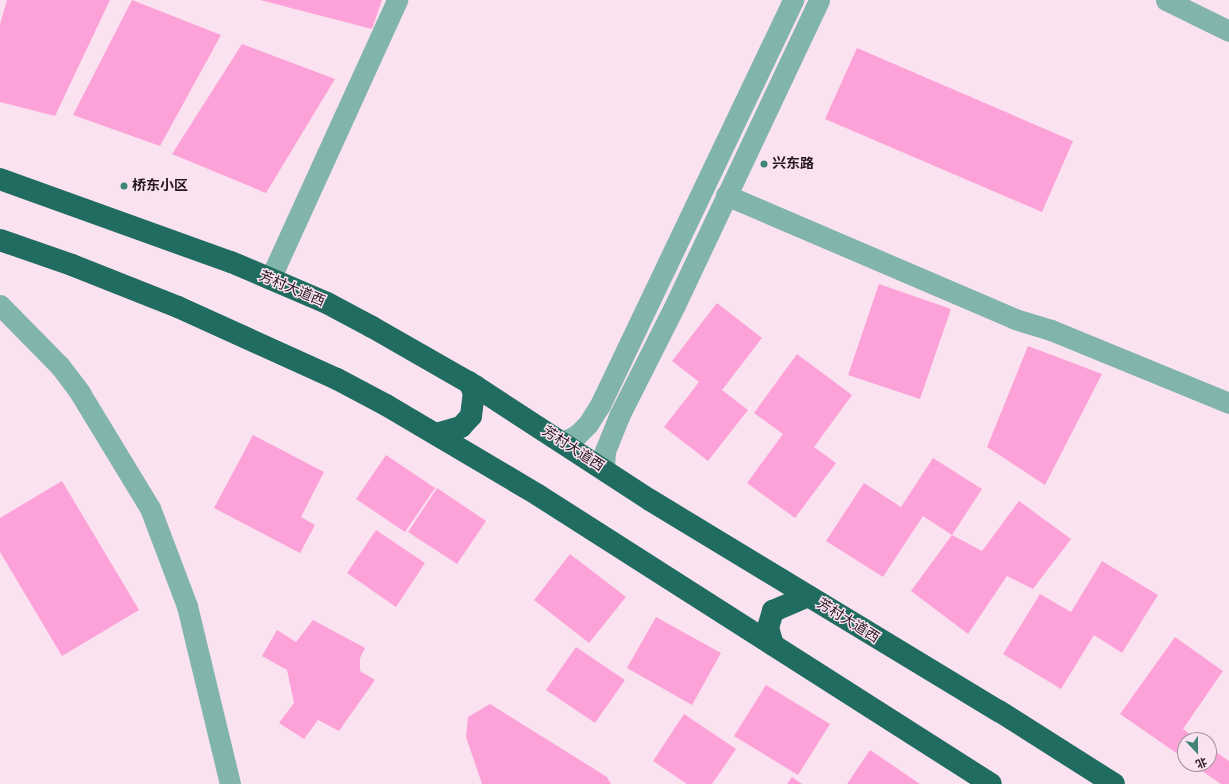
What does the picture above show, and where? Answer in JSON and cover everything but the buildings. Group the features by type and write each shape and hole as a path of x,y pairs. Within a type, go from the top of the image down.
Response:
{"highway":[{"name":"芳村大道西","path":"0,179 231,262 327,304 469,382 604,468 650,500 999,711 1114,784"},
{"path":"0,240 72,265 218,325 337,379 436,434 538,495 991,784"},
{"path":"436,434 461,427 471,416 474,393 469,382"},
{"path":"773,645 768,628 773,611 808,596"}],"street":[{"path":"270,279 397,0"},
{"path":"563,442 577,435 588,424 600,405 793,0"},
{"path":"604,468 605,451 619,416 675,305 819,0"},
{"path":"1166,0 1229,30"},
{"path":"726,195 1015,318 1051,330 1229,403"},
{"path":"0,305 60,366 72,382 150,508 187,606 230,784"}],"place":[{"name":"兴东路","path":"764,164"},
{"name":"桥东小区","path":"124,186"}]}
